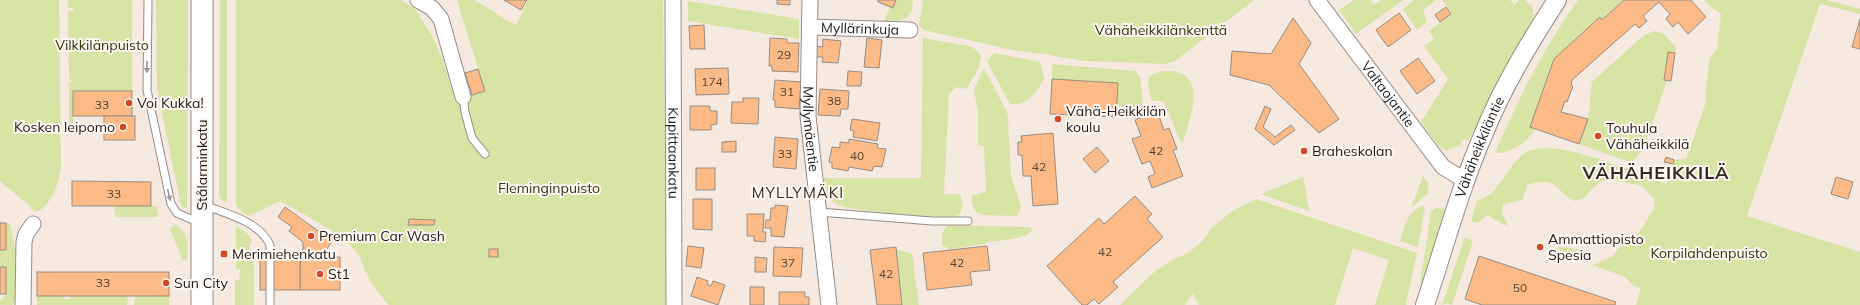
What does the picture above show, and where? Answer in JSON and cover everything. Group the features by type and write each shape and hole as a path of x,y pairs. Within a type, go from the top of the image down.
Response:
{"main road":[{"name":"Stålarminkatu","path":"202,0 202,305"}],"street":[{"name":"Kupittaankatu","path":"673,0 674,305"},
{"name":"Myllymäentie","path":"810,0 808,116 829,305"},
{"name":"Valtaojantie","path":"1317,0 1443,167 1466,181"},
{"name":"Vähäheikkiläntie","path":"1425,305 1466,181 1490,119 1532,41 1557,0"},
{"path":"423,1 432,8 441,19 463,97"},
{"name":"Myllärinkuja","path":"810,27 910,30"},
{"path":"23,305 24,242 26,234 33,224"}],"lane":[{"path":"148,0 147,90 172,204 177,213 232,215 252,225 266,238 270,245 270,305"},
{"path":"463,97 465,112 472,138 485,154"},
{"path":"819,212 932,221 968,221"}],"green space":[{"path":"0,0 59,0 61,166 57,186 51,198 43,208 37,212 29,208 30,206 0,181"},
{"name":"Vilkkilänpuisto","path":"68,0 132,0 132,91 73,91 73,125 69,125 69,82 72,82 73,80 69,79 68,11 73,11 73,8 68,8"},
{"path":"156,0 188,0 187,208 184,208 181,205 157,88"},
{"path":"220,0 227,0 227,203 219,198"},
{"name":"Fleminginpuisto","path":"236,0 401,0 415,9 432,36 442,58 455,100 485,91 457,0 475,0 511,23 517,24 528,0 663,0 667,305 389,305 379,294 371,281 357,252 347,242 329,229 280,201 249,216 241,211 236,205"},
{"path":"896,0 913,0 911,12 908,16 901,20 884,21 890,7 893,8"},
{"name":"Vähäheikkilänkenttä","path":"923,0 1254,0 1175,61 1165,64 1084,61 1013,50 924,30 919,25"},
{"path":"1354,0 1370,0 1374,5 1381,0 1403,0 1356,34 1339,10"},
{"path":"1414,0 1436,0 1423,10 1427,22 1417,30 1403,9"},
{"path":"1442,0 1510,0 1515,5 1519,0 1526,0 1526,2 1532,6 1534,16 1531,25 1468,141 1464,139 1460,145 1446,151 1438,145 1421,122 1448,79 1424,46 1434,39 1429,31 1452,14"},
{"path":"1578,0 1624,0 1602,20 1600,17 1554,59 1530,127 1535,129 1532,134 1523,143 1507,152 1495,153 1532,74"},
{"name":"Korpilahdenpuisto","path":"1704,0 1826,0 1860,9 1860,14 1820,4 1747,216 1860,252 1860,305 1636,305 1641,288 1634,286 1625,277 1593,265 1613,256 1625,239 1639,233 1655,207 1654,199 1642,186 1613,180 1602,181 1584,198 1575,201 1551,183 1538,182 1528,184 1522,200 1503,204 1502,213 1509,227 1487,215 1478,223 1471,221 1477,201 1485,198 1496,188 1521,156 1534,150 1551,148 1571,151 1614,164 1667,184 1674,160 1686,159 1706,102 1705,96 1710,58 1717,49 1721,14"},
{"path":"688,1 799,19 799,39 688,21"},
{"path":"1655,31 1664,34 1676,48 1675,53 1668,53 1664,80 1667,81 1643,149 1632,163 1579,144 1588,119 1592,82 1644,35"},
{"path":"923,38 969,46 975,49 981,56 978,70 966,89 956,87 949,94 944,194 960,194 963,205 960,214 952,217 911,215 843,207 836,204 828,196 824,178 921,178"},
{"path":"994,53 1040,62 1044,79 1035,93 1026,101 1010,104 987,61"},
{"path":"1052,64 1135,71 1140,77 1143,103 1131,114 1116,117 1118,83 1052,79"},
{"path":"983,70 987,74 1007,112 1011,176 1021,206 1018,215 1014,216 982,215 974,209 972,195 986,192 984,146 978,145 978,113 974,90"},
{"path":"1175,71 1188,78 1192,85 1194,94 1189,125 1183,142 1181,143 1164,102 1151,100 1148,84 1150,77 1158,72"},
{"path":"1423,176 1428,184 1428,193 1411,208"},
{"path":"1303,177 1309,211 1261,194"},
{"path":"1256,199 1417,253 1406,305 1375,305 1389,260 1353,248 1335,305 1199,305 1193,294 1185,305 1120,305 1152,274 1170,261 1188,253 1204,240 1211,228 1234,210"},
{"path":"114,206 156,206 158,215 157,217 116,217"},
{"path":"1425,206 1418,247 1400,241 1405,224 1411,214 1414,210"},
{"path":"1436,208 1446,209 1434,254 1423,285 1420,284 1431,211"},
{"path":"6,223 10,224 17,264 17,286 13,305 0,305 0,301 6,294 6,268 0,267 0,250"},
{"path":"175,224 186,235 187,239 187,259 183,261 170,229"},
{"path":"949,225 1031,227 1032,230 1025,236 986,242 986,244 949,249 942,245 942,234"},
{"path":"236,226 247,233 252,240 249,258 252,259 254,265 254,305 235,305 235,280 239,280 240,269 236,269"},
{"path":"1465,237 1473,241 1452,305 1447,303 1442,305"},
{"path":"1562,247 1577,249 1583,255 1583,261 1554,248"},
{"path":"896,249 912,254 919,305 902,305"},
{"path":"37,296 63,296 64,299 70,299 70,296 128,296 127,305 37,305"},
{"path":"136,296 169,296 169,305 134,305"}],"building":[{"path":"504,0 527,0 521,10"},
{"path":"777,0 790,0 790,5 777,4"},
{"path":"878,0 896,0 893,8 878,2"},
{"path":"1624,0 1691,0 1706,17 1688,34 1678,22 1673,27 1666,19 1670,14 1659,2 1643,16 1647,21 1639,28 1635,24 1572,80 1571,85 1573,86 1567,102 1565,101 1561,112 1588,119 1579,144 1530,127 1554,59 1600,17 1602,20"},
{"path":"1446,7 1451,14 1440,22 1435,15"},
{"path":"1399,13 1411,30 1388,47 1376,30"},
{"name":"Braheskolan","path":"1293,18 1311,43 1299,64 1339,119 1319,133 1269,85 1230,75 1232,51 1271,54"},
{"path":"1860,19 1860,49 1852,47"},
{"path":"704,25 705,49 690,49 689,26"},
{"path":"770,38 787,39 787,43 799,43 798,72 772,71 772,66 769,66"},
{"path":"867,38 882,40 879,68 864,67"},
{"path":"823,39 841,41 838,63 822,62 823,57 815,57 816,46 823,47"},
{"path":"1668,52 1675,53 1671,81 1664,80"},
{"path":"1418,58 1435,81 1417,94 1400,71"},
{"path":"728,68 729,94 696,95 695,69"},
{"path":"478,69 485,91 472,95 465,73"},
{"path":"848,71 862,72 861,86 847,86"},
{"path":"1052,79 1118,83 1116,117 1050,114"},
{"path":"775,80 801,82 799,109 775,107 775,100 773,100"},
{"path":"820,89 849,91 848,109 841,109 840,116 818,115"},
{"path":"73,91 132,91 132,116 73,116"},
{"path":"743,98 759,98 758,124 731,123 732,102 743,102"},
{"path":"690,106 710,106 710,111 717,111 717,124 711,125 711,130 690,130"},
{"path":"1265,106 1271,109 1263,127 1275,137 1291,125 1295,130 1274,145 1255,129"},
{"path":"1157,111 1164,130 1169,128 1177,149 1173,150 1183,176 1152,188 1148,177 1155,174 1150,161 1142,164 1132,139 1141,136 1135,120"},
{"path":"104,116 135,116 135,140 104,140"},
{"path":"852,119 880,123 877,141 853,137 854,131 850,130"},
{"path":"1053,133 1058,204 1033,206 1031,176 1023,176 1022,155 1018,155 1018,142 1022,142 1021,136"},
{"path":"775,137 798,139 796,169 773,167"},
{"path":"849,139 878,144 877,148 886,149 882,167 874,166 872,171 849,167 848,171 832,168 832,163 829,162 832,147 840,148 840,142 849,143"},
{"path":"736,141 736,152 722,152 722,142"},
{"path":"1097,147 1109,161 1095,173 1083,159"},
{"path":"1666,157 1674,160 1673,164 1664,162"},
{"path":"696,168 715,168 715,190 696,190"},
{"path":"1836,177 1853,182 1848,199 1831,194"},
{"path":"72,181 151,182 151,206 72,206"},
{"path":"1135,196 1152,214 1147,219 1163,237 1113,282 1118,287 1099,304 1094,299 1087,305 1082,305 1047,266 1099,218 1104,224"},
{"path":"693,199 712,199 712,230 693,229"},
{"path":"775,205 788,206 784,237 771,236 771,228 765,228 766,220 770,220 771,208 775,208"},
{"name":"Premium Car Wash","path":"285,207 332,241 325,252 325,258 303,258 303,242 289,231 292,227 278,217"},
{"path":"747,214 764,214 763,232 766,232 765,242 754,241 754,236 747,236"},
{"path":"409,219 435,220 434,225 408,225"},
{"path":"0,223 6,223 6,250 0,250"},
{"path":"688,246 704,248 701,268 686,266"},
{"path":"987,246 990,270 970,272 972,285 927,290 923,253"},
{"path":"774,247 803,248 801,277 773,276"},
{"path":"896,247 902,305 877,305 870,250"},
{"path":"489,249 498,249 498,257 489,257"},
{"path":"1479,256 1616,302 1615,305 1482,305 1465,299"},
{"name":"St1","path":"340,257 340,290 300,290 300,258"},
{"path":"755,257 767,258 766,272 755,272"},
{"path":"260,258 300,258 300,290 260,290"},
{"path":"0,267 6,267 6,294 0,294"},
{"path":"37,272 169,272 169,296 37,296"},
{"path":"697,277 708,281 707,284 711,286 713,281 725,285 718,305 691,296"},
{"path":"750,287 764,287 764,305 750,305"},
{"path":"779,292 805,292 805,297 809,297 809,305 779,305"}],"place":[{"name":"Voi Kukka!","path":"129,103"},
{"name":"Vähä-Heikkilän koulu","path":"1058,119"},
{"name":"Kosken leipomo","path":"123,127"},
{"name":"Touhula Vähäheikkilä","path":"1598,136"},
{"name":"Braheskolan","path":"1304,151"},
{"name":"Premium Car Wash","path":"311,236"},
{"name":"Ammattiopisto Spesia","path":"1540,247"},
{"name":"Merimiehenkatu","path":"224,254"},
{"name":"St1","path":"320,274"},
{"name":"Sun City","path":"166,283"}],"district":[{"name":"VÄHÄHEIKKILÄ","path":"1656,172"},
{"name":"MYLLYMÄKI","path":"798,192"}]}
